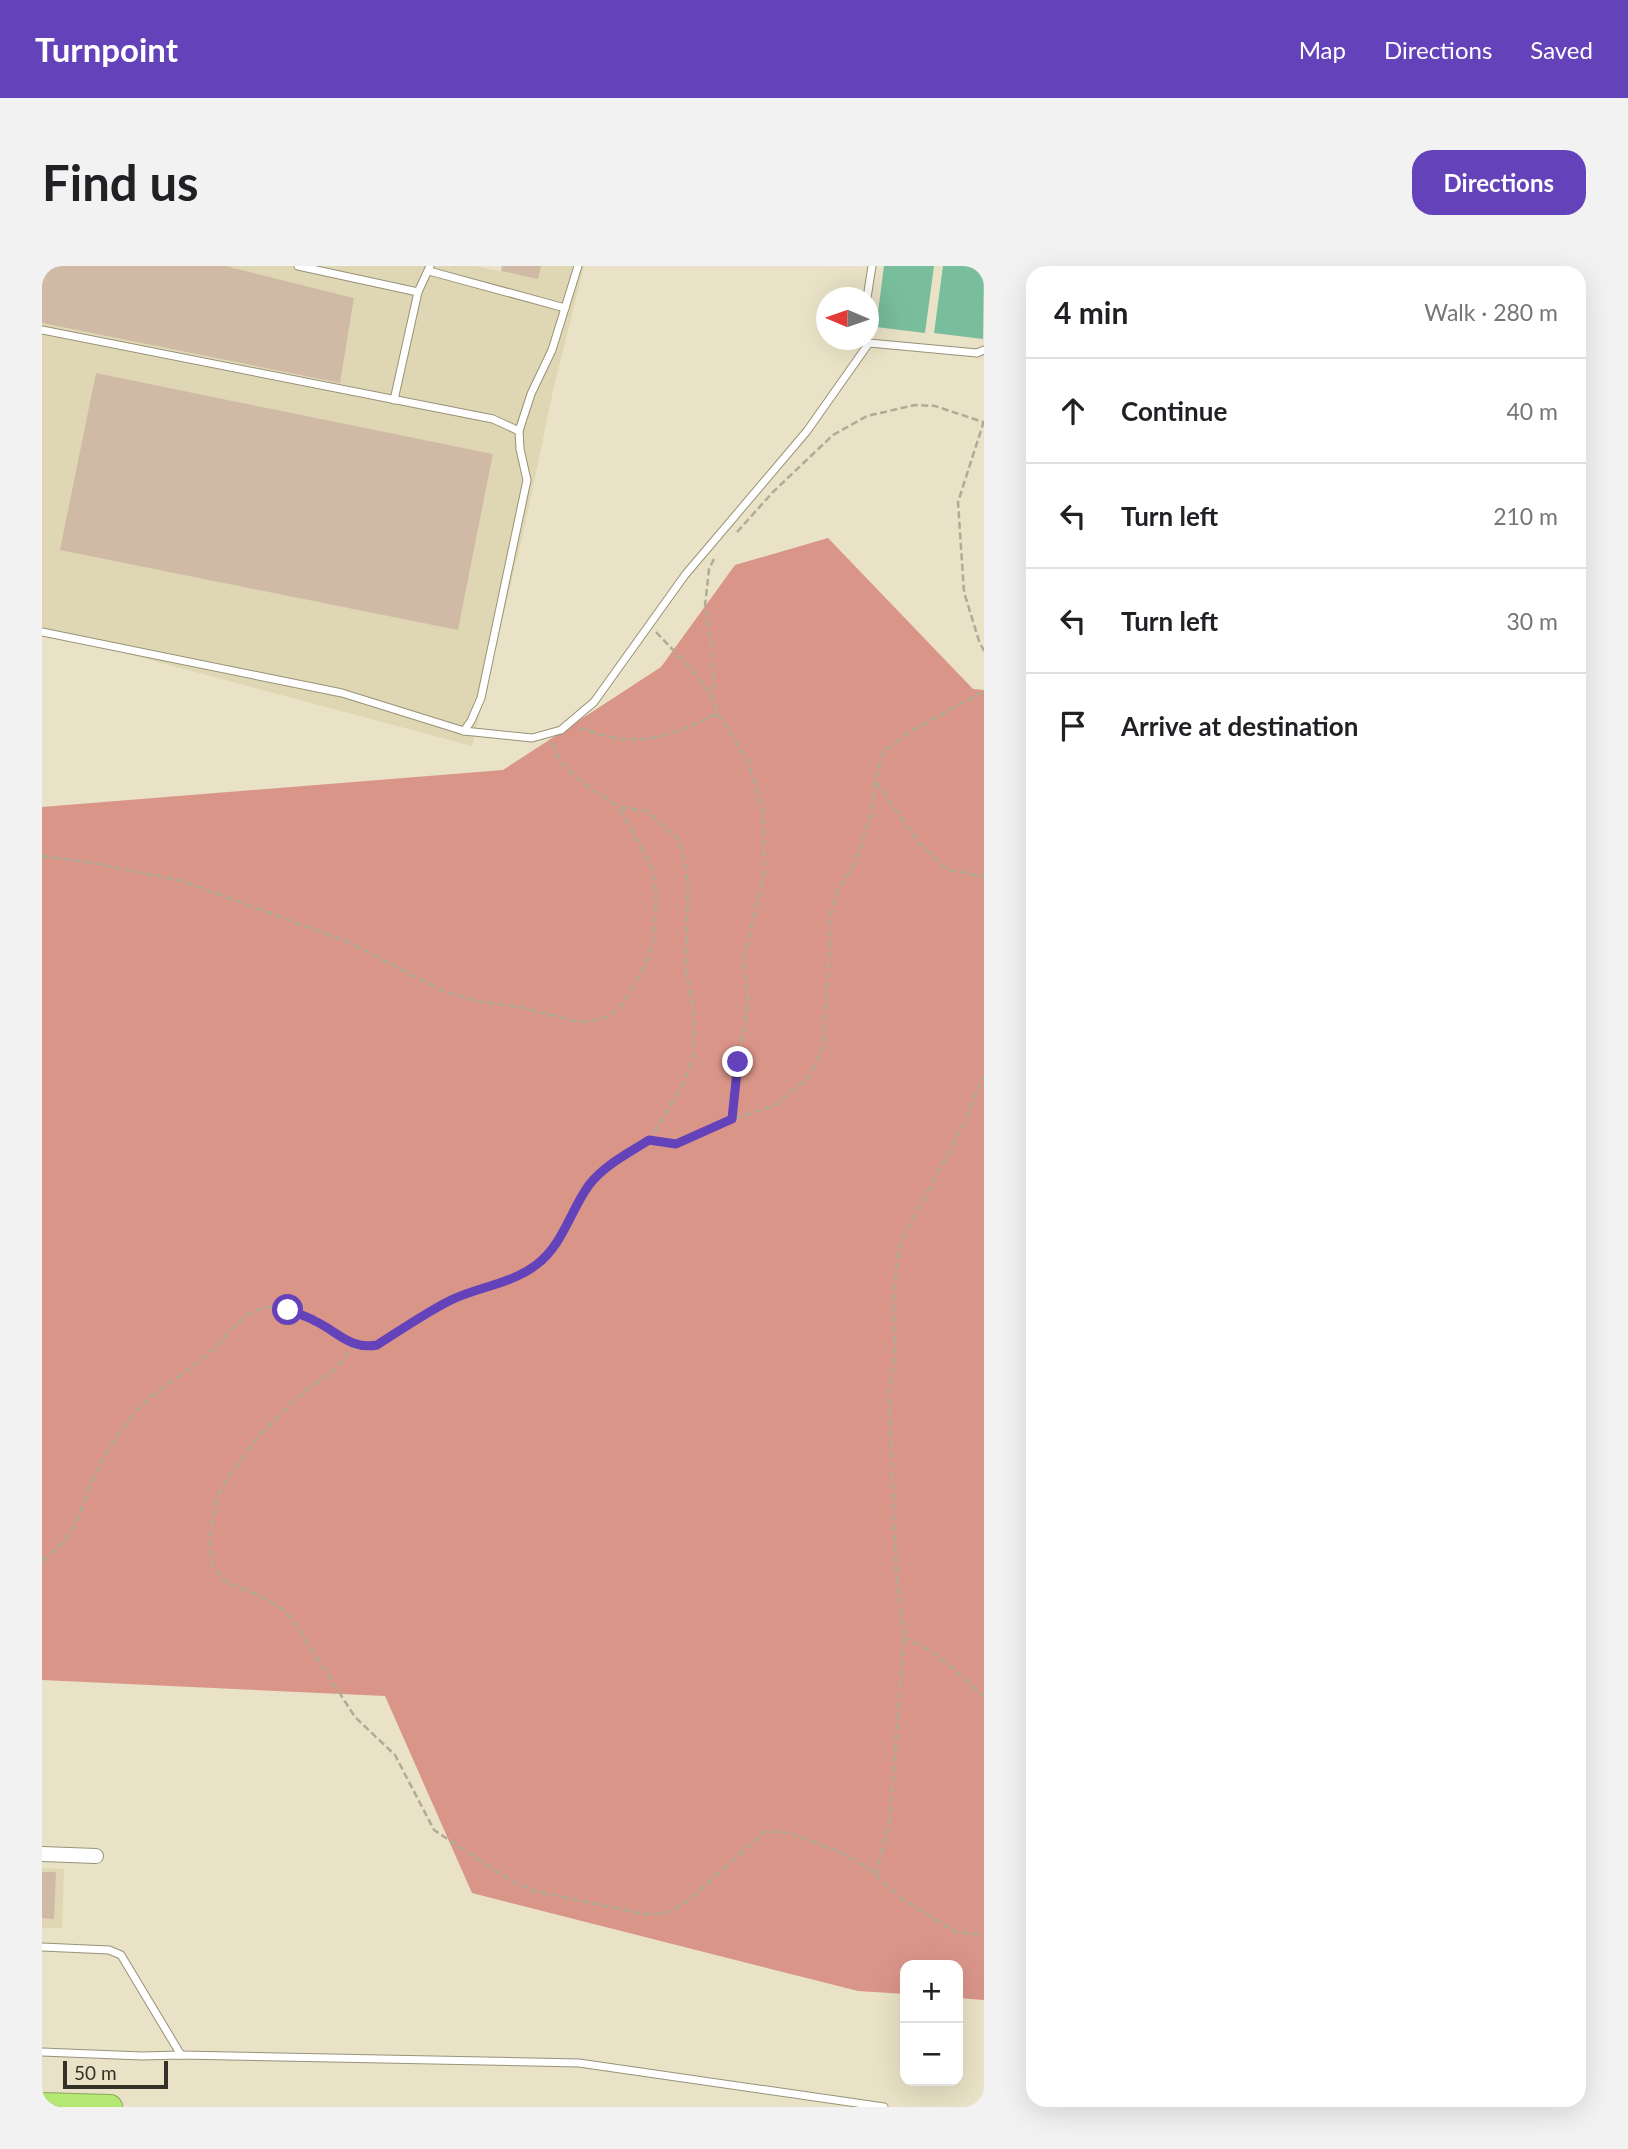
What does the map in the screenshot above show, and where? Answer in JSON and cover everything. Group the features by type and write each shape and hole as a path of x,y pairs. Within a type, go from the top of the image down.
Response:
{"highway":[{"path":"42,2105 110,2107"}],"street":[{"path":"42,1854 96,1856"}],"lane":[{"path":"298,266 418,292"},
{"path":"464,731 471,722 481,698 527,480 519,431 531,394 552,350 578,266"},
{"path":"869,287 872,266"},
{"path":"394,400 418,292 429,268 565,308"},
{"path":"42,330 493,419 519,431"},
{"path":"879,342 978,353 984,350"},
{"path":"42,632 342,692 464,731 532,738 561,730 594,702 685,575 807,431 862,350"},
{"path":"42,1947 109,1950 121,1955 181,2055"},
{"path":"42,2052 579,2063 884,2107"}],"path":[{"path":"733,537 774,492 833,435 867,416 925,405 983,422 958,502 964,592 984,651"},
{"path":"716,555 709,569 705,606 713,655 713,698 717,713 747,759 763,810 764,872 744,959 748,1002 732,1119"},
{"path":"648,625 693,671 713,698"},
{"path":"649,1140 676,1144 732,1119 776,1105 810,1076 823,1046 829,921 838,890 855,863 872,811 875,781 883,752 911,731 984,691"},
{"path":"42,856 183,881 346,941 443,991 579,1022 601,1019 616,1011 626,999 649,957 655,929 656,892 653,870 619,807 566,769 553,751 552,741 561,730 575,727 622,739 646,739 678,732 717,713"},
{"path":"875,781 919,843 946,869 984,877"},
{"path":"42,1561 61,1545 72,1531 99,1465 138,1409 209,1353 235,1326 257,1310 288,1310 316,1321 346,1341 364,1347 377,1345 452,1300 517,1276 535,1266 549,1253 587,1188 599,1173 649,1140 683,1084 694,1056 694,1011 686,971 688,882 680,841 648,811 619,807"},
{"path":"876,1875 890,1817 904,1637 896,1567 889,1391 895,1358 893,1304 898,1253 903,1237 962,1128 984,1075"},
{"path":"356,1344 334,1370 294,1400 257,1438 226,1481 218,1496 209,1539 213,1567 225,1581 260,1595 292,1619 355,1717 394,1755 434,1829 511,1881 535,1892 644,1914 664,1914 688,1900 765,1831 790,1833 840,1852 876,1875 901,1898 956,1932 984,1935"},
{"path":"904,1637 936,1654 984,1696"}],"shaded area":[{"path":"226,266 475,266 538,279 541,266 584,266 472,746 42,631 42,323 340,383 354,298","holes":["96,373 493,454 458,630"]},
{"path":"884,266 934,266 925,333 879,327"},
{"path":"943,266 984,266 983,339 934,333"},
{"path":"828,538 973,689 984,690 984,2000 963,1998 963,1960 900,1960 900,1994 858,1991 472,1893 385,1696 42,1680 42,807 503,770 661,667 735,565"},
{"path":"42,1868 64,1869 62,1928 42,1928"}],"building":[{"path":"42,266 226,266 354,298 340,383 42,323"},
{"path":"502,266 541,266 538,279 501,271"},
{"path":"96,373 493,454 458,630 60,550"},
{"path":"42,1872 56,1872 54,1919 42,1918"}],"route":[{"path":"288,1310 316,1321 346,1341 364,1347 377,1345 452,1300 517,1276 535,1266 549,1253 587,1188 599,1173 649,1140 676,1144 732,1119 738,1062"}]}
